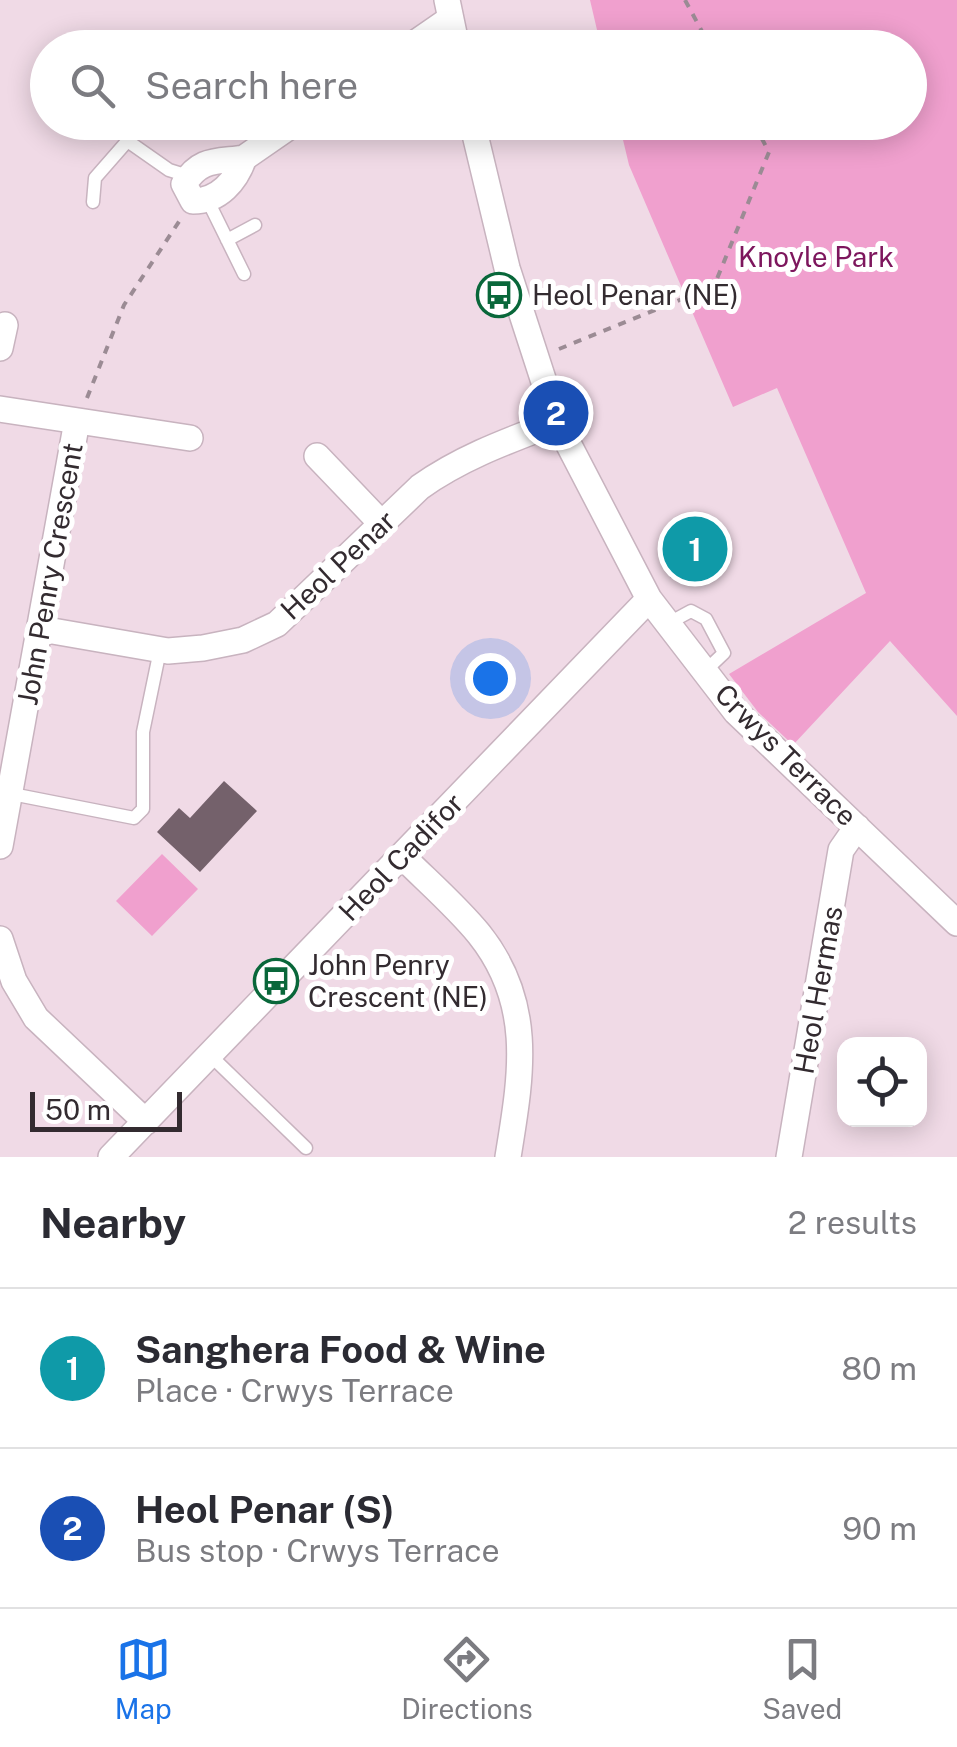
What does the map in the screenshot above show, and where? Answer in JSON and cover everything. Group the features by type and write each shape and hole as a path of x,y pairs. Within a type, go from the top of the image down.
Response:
{"street":[{"path":"427,30 449,9"},
{"path":"196,193 193,168 244,158 270,140"},
{"name":"Crwys Terrace","path":"476,140 507,268 557,422 648,600 736,712 957,923"},
{"path":"0,408 190,438"},
{"name":"John Penry Crescent","path":"0,846 78,421"},
{"name":"Heol Penar","path":"41,629 160,650 203,648 243,640 277,624 440,472 557,422"},
{"path":"316,456 382,524"},
{"name":"Heol Cadifor","path":"111,1157 648,600"},
{"name":"Heol Hermas","path":"789,1157 842,850 857,827"},
{"path":"402,856 479,934 505,976 521,1044 521,1076 508,1157"},
{"path":"0,938 14,981 36,1018 146,1122"}],"lane":[{"path":"93,202 95,178 128,142 196,193 244,274"},
{"path":"227,240 255,225"},
{"path":"12,794 134,818 143,808 143,732 160,650"},
{"path":"211,1056 306,1148"}],"path":[{"path":"685,0 701,30"},
{"path":"536,358 714,286 769,152 763,140"},
{"path":"78,421 124,305 196,193"}],"green space":[{"name":"Knoyle Park","path":"590,0 957,0 957,716 890,641 793,745 758,712 729,674 866,593 777,388 733,407 629,165 623,140 927,140 927,30 597,30"},
{"path":"162,854 198,889 152,936 116,901"}],"building":[{"path":"718,521 731,543 671,578 658,554"},
{"path":"224,781 257,811 200,872 157,832 179,808 190,818"}],"place":[{"name":"Heol Penar (NE)","path":"499,295"},
{"name":"Heol Penar (S)","path":"556,413"},
{"name":"Sanghera Food & Wine","path":"695,549"},
{"name":"John Penry Crescent (NE)","path":"276,981"}]}
